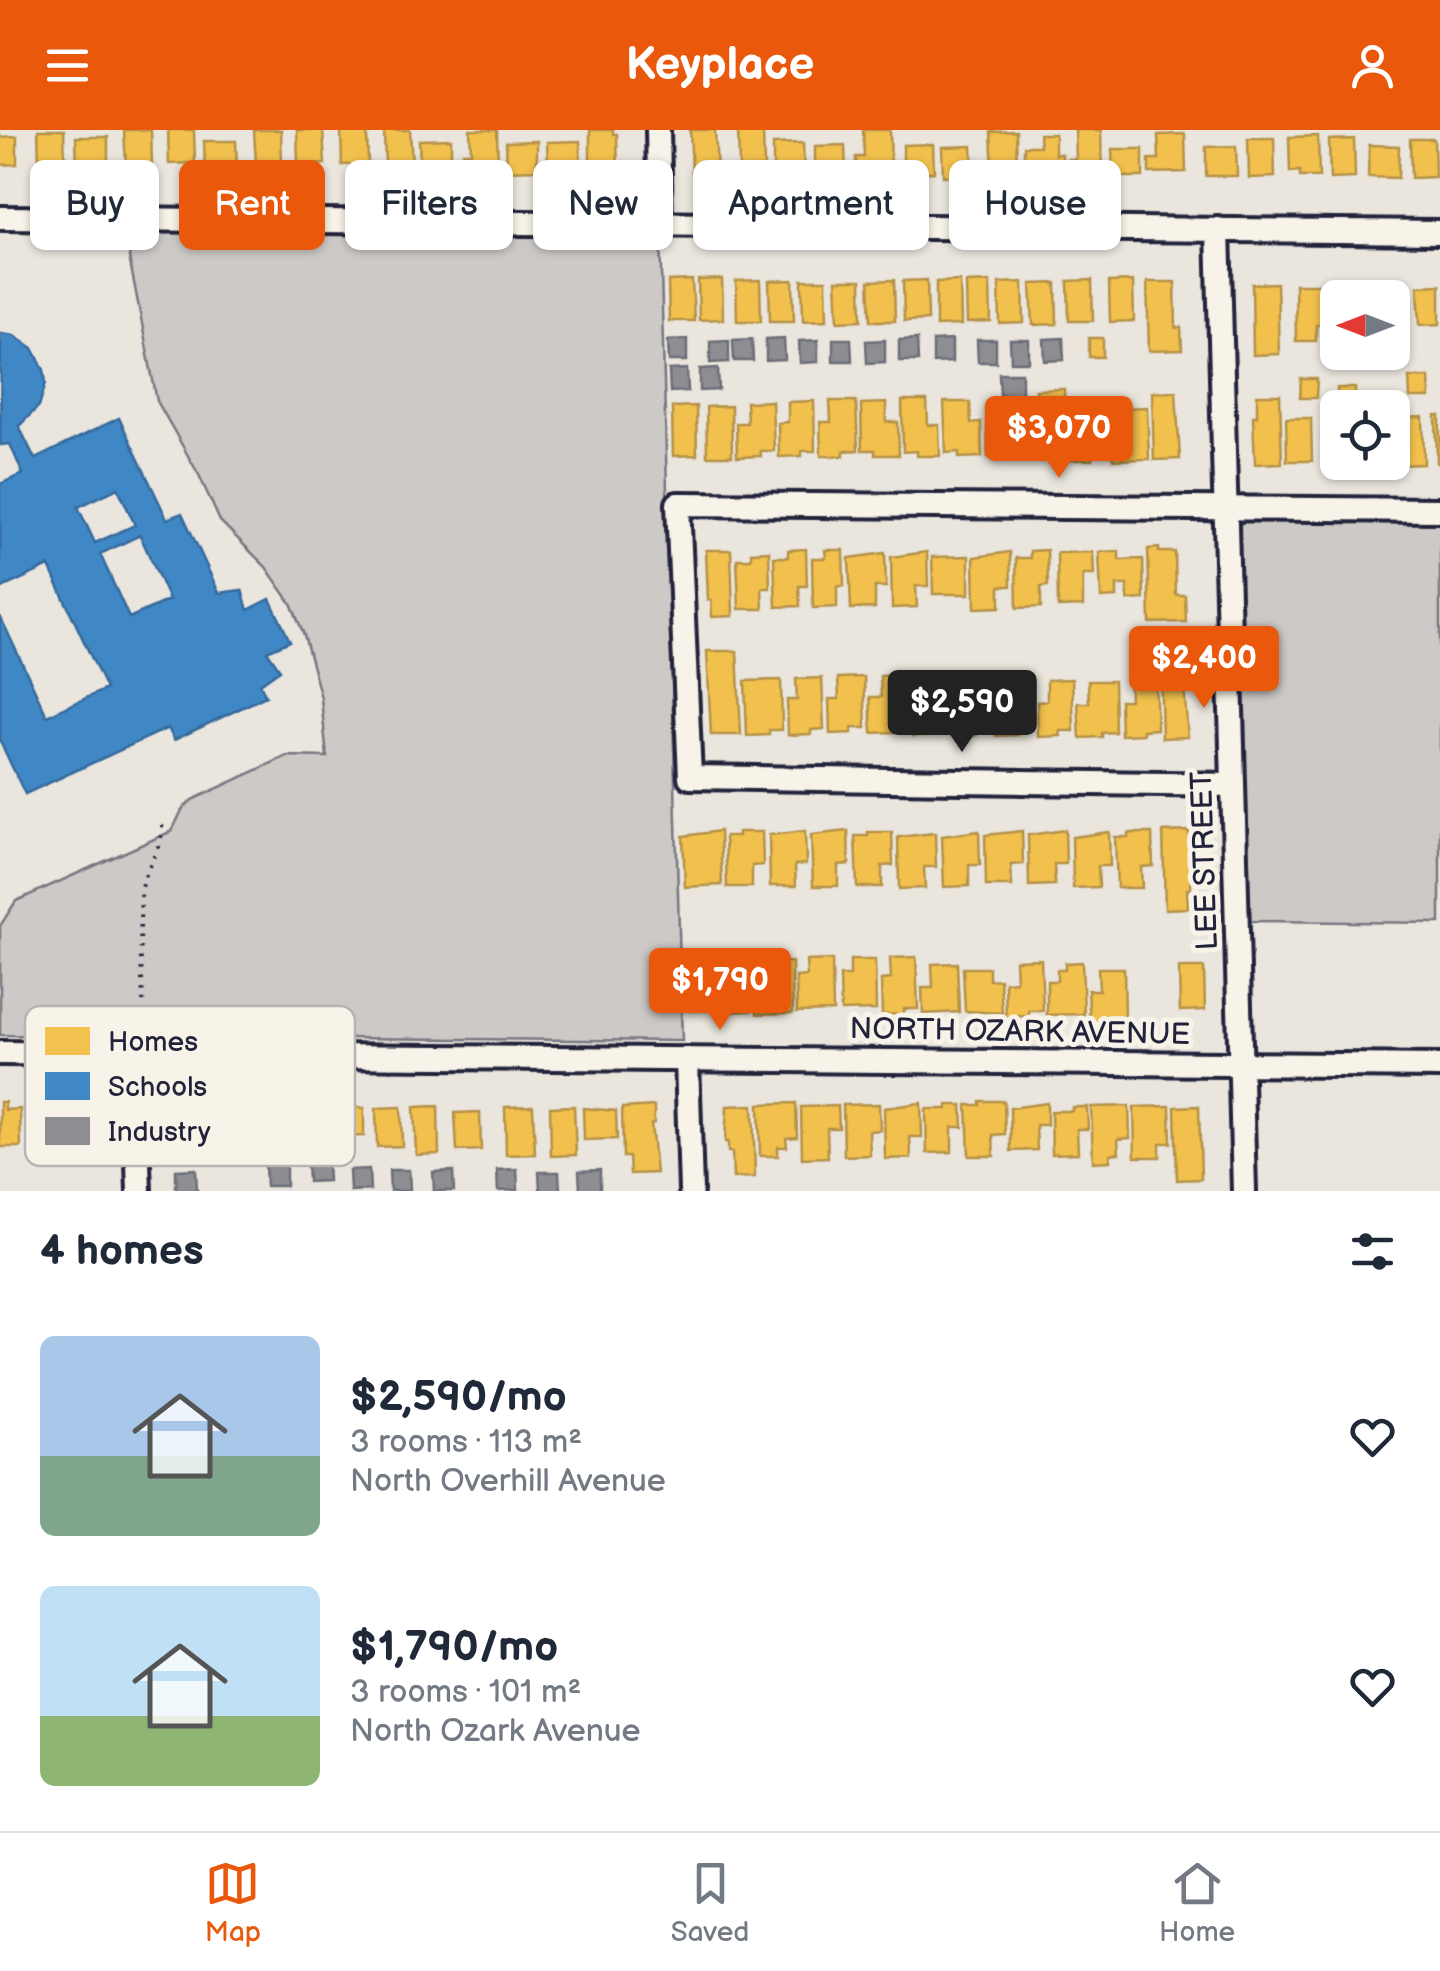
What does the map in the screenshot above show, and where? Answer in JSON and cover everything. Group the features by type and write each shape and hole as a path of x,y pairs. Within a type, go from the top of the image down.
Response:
{"street":[{"path":"658,130 659,160"},
{"path":"0,218 533,223"},
{"path":"673,224 1440,232"},
{"name":"LEE STREET","path":"1218,230 1244,1191"},
{"path":"1233,785 690,777 678,504 1440,510"},
{"name":"NORTH OZARK AVENUE","path":"0,1053 25,1053"},
{"name":"NORTH OZARK AVENUE","path":"355,1056 1440,1066"},
{"path":"688,1059 691,1191"},
{"path":"138,1166 139,1191"}],"path":[{"path":"144,1006 141,899 146,873 164,839 162,824"}],"shaded area":[{"path":"159,232 179,232 179,250 325,250 325,233 345,233 345,250 513,250 513,233 533,234 533,250 660,250 682,1041 355,1038 355,1006 25,1006 25,1035 0,1035 0,926 16,901 172,831 183,808 192,800 287,756 327,757 321,698 291,603 266,567 220,521 157,401 130,250 159,250"},
{"path":"1247,520 1440,521 1440,923 1248,921 1234,540 1239,525"}],"building: Homes":[{"path":"38,130 64,130 65,160 39,160"},
{"path":"124,130 151,130 152,160 126,160"},
{"path":"168,130 194,130 195,160 169,164"},
{"path":"254,130 281,130 282,160 256,160"},
{"path":"297,130 323,130 325,160 298,160"},
{"path":"341,130 367,130 368,160 345,160 342,165"},
{"path":"384,130 410,130 412,160 385,160"},
{"path":"470,130 497,130 498,160 463,160 463,152 471,152"},
{"path":"590,130 613,130 617,134 618,160 590,160"},
{"path":"690,130 715,130 716,160 693,160 692,173"},
{"path":"738,130 763,130 764,160 739,160"},
{"path":"863,130 890,130 891,160 856,160 864,157"},
{"path":"1075,130 1101,130 1102,160 1068,160 1076,159"},
{"path":"1016,131 1017,160 992,160 991,132"},
{"path":"1039,134 1055,134 1055,154 1062,154 1062,160 1024,160 1024,146 1040,146"},
{"path":"1185,134 1186,172 1149,173 1149,159 1159,159 1158,135"},
{"path":"17,136 17,164 0,165 0,137"},
{"path":"1318,136 1319,177 1300,177 1300,171 1290,172 1289,137"},
{"path":"76,137 108,137 108,160 77,160"},
{"path":"1248,138 1274,138 1275,177 1249,178"},
{"path":"451,139 451,160 420,160 419,140"},
{"path":"1354,139 1355,178 1330,179 1329,140"},
{"path":"1410,139 1434,139 1435,177 1411,178"},
{"path":"204,141 236,141 237,160 205,160"},
{"path":"537,141 533,170 513,171 513,160 507,160 506,142"},
{"path":"580,141 581,160 548,160 547,142"},
{"path":"803,143 804,160 773,160 773,144"},
{"path":"933,144 934,172 929,172 929,160 903,160 903,145"},
{"path":"845,145 846,160 815,160 815,146"},
{"path":"1369,145 1399,146 1398,178 1368,177"},
{"path":"972,146 972,160 949,160 949,176 943,176 942,147"},
{"path":"1236,146 1237,176 1206,176 1206,147"},
{"path":"1112,149 1143,149 1143,177 1121,177 1121,160 1112,160"},
{"path":"722,279 723,319 699,320 698,280"},
{"path":"692,280 694,321 669,321 668,281"},
{"path":"760,280 761,321 737,321 736,281"},
{"path":"793,280 794,321 770,321 769,281"},
{"path":"802,280 826,280 827,320 803,321"},
{"path":"836,280 861,280 862,320 838,321"},
{"path":"894,280 895,321 871,321 869,281"},
{"path":"927,280 928,320 904,321 903,281"},
{"path":"1092,280 1093,321 1069,321 1068,281"},
{"path":"960,281 961,325 936,326 936,282"},
{"path":"1133,281 1134,321 1110,322 1109,282"},
{"path":"990,282 991,322 967,323 966,283"},
{"path":"1023,282 1024,323 1000,324 999,283"},
{"path":"1147,282 1175,282 1176,328 1181,327 1182,350 1149,351"},
{"path":"1056,283 1057,324 1033,325 1031,284"},
{"path":"1277,283 1279,354 1253,355 1252,284"},
{"path":"1295,284 1320,284 1316,341 1296,341"},
{"path":"1440,285 1440,324 1420,325 1418,286"},
{"path":"1089,338 1103,338 1103,357 1089,357"},
{"path":"1409,377 1429,377 1430,398 1410,398"},
{"path":"1301,379 1317,379 1316,398 1300,398"},
{"path":"1064,389 1066,458 1040,459 1040,451 1028,451 1027,418 1037,418 1036,390"},
{"path":"1176,391 1180,459 1154,460 1152,392"},
{"path":"1257,395 1280,395 1282,463 1255,464 1253,416 1257,416"},
{"path":"772,401 774,451 737,457 736,423 747,423 746,402"},
{"path":"814,401 815,451 779,457 778,423 788,422 788,402"},
{"path":"830,401 856,401 858,450 844,451 844,456 821,456 820,422 831,422"},
{"path":"902,401 927,401 928,425 939,425 940,456 903,452"},
{"path":"944,402 970,402 971,423 981,422 982,457 959,458 959,452 946,453"},
{"path":"886,403 886,422 898,422 899,455 875,455 875,450 862,450 861,404"},
{"path":"1106,403 1107,454 1092,454 1092,460 1070,460 1069,423 1080,423 1080,404"},
{"path":"696,406 697,455 673,456 672,407"},
{"path":"731,406 732,456 707,456 706,407"},
{"path":"1011,407 1013,456 988,457 987,408"},
{"path":"1147,407 1149,459 1113,460 1112,437 1123,437 1122,408"},
{"path":"1436,416 1440,416 1440,463 1437,463"},
{"path":"1423,417 1424,464 1410,465 1410,418"},
{"path":"1286,418 1311,418 1312,461 1287,461"},
{"path":"1159,548 1159,552 1175,552 1176,595 1185,595 1186,622 1150,623 1148,549"},
{"path":"806,549 807,586 799,586 800,606 776,607 774,557 788,557 788,550"},
{"path":"706,550 731,550 733,616 712,617"},
{"path":"825,550 843,550 844,586 837,586 837,607 813,608 812,558 826,558"},
{"path":"1047,550 1048,586 1041,587 1041,607 1017,608 1016,558 1030,558 1030,551"},
{"path":"769,551 770,588 762,588 763,609 739,609 737,559 751,559 751,552"},
{"path":"1119,551 1119,560 1143,559 1144,599 1128,600 1127,585 1117,585 1117,597 1101,598 1099,552"},
{"path":"927,552 928,586 916,586 917,607 892,608 891,557"},
{"path":"1010,552 1011,586 1000,586 1000,607 975,608 974,557"},
{"path":"1093,552 1094,575 1083,575 1083,606 1058,607 1057,553"},
{"path":"885,553 886,587 875,587 875,608 851,609 849,558"},
{"path":"969,556 969,594 933,594 932,557"},
{"path":"707,651 737,651 741,735 711,735"},
{"path":"1160,661 1182,661 1188,737 1162,738"},
{"path":"906,675 907,726 894,727 894,732 872,733 870,697 881,697 880,676"},
{"path":"864,677 866,728 830,734 829,699 839,699 838,678"},
{"path":"822,678 824,729 788,735 787,700 797,700 796,679"},
{"path":"989,678 991,730 955,736 954,701 964,700 963,679"},
{"path":"1030,678 1032,730 996,736 994,700 1005,700 1004,679"},
{"path":"1155,678 1157,729 1121,735 1120,700 1130,700 1129,679"},
{"path":"947,679 949,730 913,736 912,701 922,701 922,680"},
{"path":"1072,679 1074,731 1038,737 1037,702 1047,701 1047,680"},
{"path":"781,680 782,730 747,736 745,681"},
{"path":"1088,681 1114,681 1115,732 1102,733 1102,737 1080,738 1078,703 1089,703"},
{"path":"1065,830 1066,864 1054,864 1055,885 1029,886 1028,835"},
{"path":"720,831 722,885 685,887 683,836"},
{"path":"805,831 806,864 795,865 796,886 770,886 769,835"},
{"path":"848,831 849,864 838,865 838,886 813,886 811,835"},
{"path":"979,831 980,865 969,865 969,886 944,887 942,836"},
{"path":"1022,831 1023,864 1011,865 1012,886 986,886 985,835"},
{"path":"1189,831 1188,908 1165,909 1163,832"},
{"path":"738,832 762,832 763,865 752,866 752,887 727,887 725,836 738,836"},
{"path":"868,832 892,832 893,865 882,866 882,887 857,887 855,836 868,836"},
{"path":"1109,832 1110,866 1098,866 1099,887 1073,888 1072,837"},
{"path":"935,833 936,867 924,867 925,888 899,889 898,837"},
{"path":"1128,833 1152,833 1153,866 1141,867 1142,888 1117,888 1115,837 1128,837"},
{"path":"916,957 918,1009 882,1015 881,980 891,979 890,958"},
{"path":"716,959 717,1010 691,1011 690,960"},
{"path":"1041,959 1043,1011 1006,1017 1005,982 1016,981 1015,960"},
{"path":"750,960 751,1011 725,1012 723,961"},
{"path":"832,960 833,1011 797,1012 796,977 807,976 806,961"},
{"path":"850,960 875,960 876,1010 841,1011 840,976 850,976"},
{"path":"792,962 793,1013 757,1014 756,979 767,978 766,963"},
{"path":"1082,962 1084,1014 1047,1015 1047,981 1057,981 1057,970 1065,970 1065,963"},
{"path":"957,963 959,1012 923,1014 922,988 933,988 932,964"},
{"path":"963,968 989,968 989,980 1000,979 1002,1013 965,1011"},
{"path":"1098,968 1124,968 1125,1019 1112,1019 1112,1024 1090,1025 1088,990 1099,990"},
{"path":"1179,968 1204,968 1205,1010 1180,1011"},
{"path":"980,1101 1004,1101 1005,1134 993,1135 994,1156 969,1156 967,1105 980,1105"},
{"path":"0,1102 5,1102 5,1110 20,1109 21,1147 0,1147"},
{"path":"796,1103 797,1137 786,1138 787,1147 778,1147 778,1156 760,1156 759,1104"},
{"path":"921,1103 922,1137 910,1137 911,1158 885,1159 884,1108"},
{"path":"1047,1103 1047,1125 1036,1125 1037,1150 1011,1151 1010,1108"},
{"path":"879,1104 880,1130 869,1131 870,1155 844,1156 843,1105"},
{"path":"753,1105 755,1177 733,1178 732,1152 728,1152 725,1142 727,1106"},
{"path":"947,1105 962,1105 963,1127 952,1127 952,1152 927,1153 926,1109 947,1109"},
{"path":"438,1106 439,1154 416,1155 414,1107"},
{"path":"533,1106 535,1154 506,1155 505,1107"},
{"path":"574,1106 576,1155 551,1156 550,1107"},
{"path":"654,1106 651,1124 656,1173 630,1174 629,1157 623,1157 622,1108"},
{"path":"838,1106 839,1128 827,1128 828,1157 802,1158 801,1107"},
{"path":"1129,1106 1130,1138 1118,1139 1119,1153 1110,1154 1110,1161 1093,1162 1091,1107"},
{"path":"1170,1106 1171,1143 1160,1143 1160,1157 1135,1157 1134,1107"},
{"path":"1199,1106 1201,1179 1177,1180 1175,1107"},
{"path":"355,1107 364,1108 364,1136 355,1136"},
{"path":"401,1107 402,1146 377,1147 376,1108"},
{"path":"1072,1107 1087,1107 1088,1129 1077,1129 1078,1153 1052,1154 1051,1111 1072,1111"},
{"path":"583,1108 616,1111 617,1139 584,1140"},
{"path":"480,1112 481,1150 457,1151 455,1113"}],"building: Schools":[{"path":"1,333 14,335 33,348 44,370 46,383 39,406 19,426 35,459 119,418 167,519 182,513 219,593 242,590 248,610 270,599 290,641 267,651 280,670 260,684 266,696 174,740 168,728 25,794 0,741 0,616 47,716 106,689 49,566 0,589 0,484 23,474 10,444 0,445","holes":["118,488 135,525 95,543 78,507","140,535 169,600 129,618 100,554"]}],"building: Industry":[{"path":"784,338 785,360 766,361 766,339"},
{"path":"1063,338 1064,360 1045,361 1044,339"},
{"path":"687,339 687,361 669,361 668,340"},
{"path":"752,339 753,361 734,361 733,340"},
{"path":"833,339 851,339 852,361 833,361"},
{"path":"917,339 918,361 899,361 899,340"},
{"path":"729,340 729,362 710,363 710,341"},
{"path":"818,340 818,362 800,363 799,341"},
{"path":"885,340 885,362 867,363 866,341"},
{"path":"952,340 952,362 933,363 933,341"},
{"path":"977,340 996,340 996,362 978,362"},
{"path":"1010,340 1029,340 1029,362 1011,362"},
{"path":"718,368 719,390 700,391 700,369"},
{"path":"687,369 688,391 670,392 669,370"},
{"path":"999,373 1022,373 1022,394 1000,395"},
{"path":"265,1166 286,1166 286,1186 266,1186"},
{"path":"307,1166 327,1166 328,1181 308,1182"},
{"path":"196,1169 197,1190 176,1191 176,1170"},
{"path":"369,1169 370,1190 350,1191 349,1170"},
{"path":"517,1169 518,1190 498,1191 497,1170"},
{"path":"389,1170 409,1170 410,1191 390,1191"},
{"path":"600,1170 600,1191 580,1191 579,1171"},
{"path":"453,1171 454,1191 434,1191 433,1172"},
{"path":"539,1172 559,1172 560,1191 540,1191"}]}
